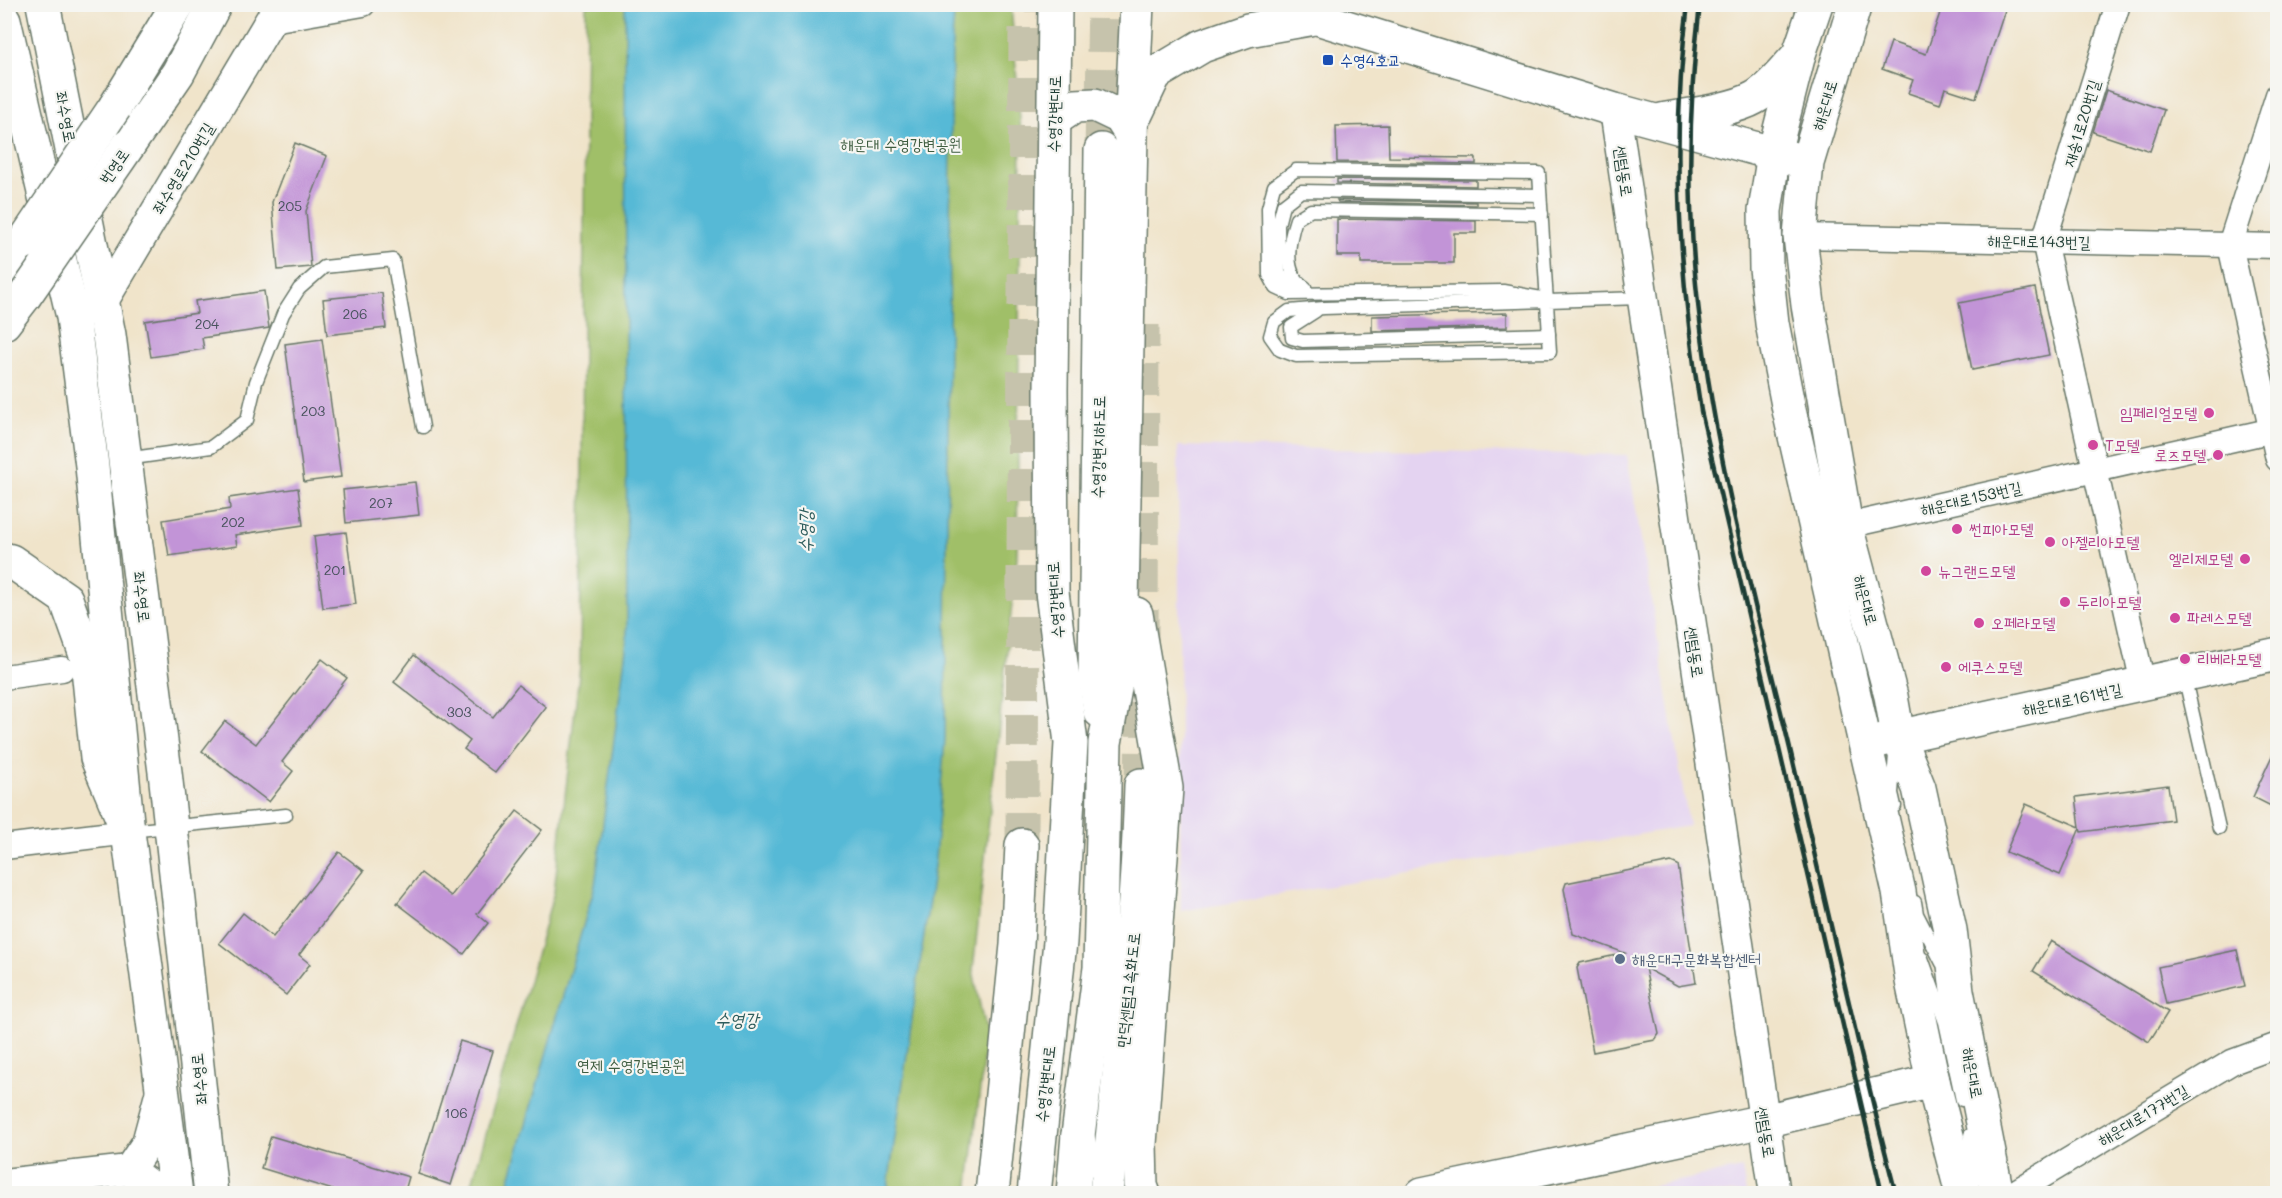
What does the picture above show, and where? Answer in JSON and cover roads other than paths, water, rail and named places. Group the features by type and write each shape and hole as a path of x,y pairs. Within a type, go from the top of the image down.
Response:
{"main road":[{"name":"좌수영로","path":"43,4 103,302 108,463 128,832 176,1194"},
{"name":"번영로","path":"14,256 115,107 178,4"},
{"name":"번영로","path":"4,323 178,73 215,4"},
{"name":"수영강변대로","path":"1034,1194 1060,942 1071,743 1052,592 1051,390 1055,4"},
{"path":"1073,1194 1078,1134 1100,968 1105,743 1121,655 1131,129 1137,4"},
{"path":"1272,4 1615,110 1807,163"},
{"name":"해운대로","path":"1816,4 1799,54 1774,153 1765,211 1766,268 1772,323 1789,410 1866,744 1906,892 1912,981 1933,1080 1962,1194"},
{"name":"해운대로","path":"1854,4 1807,163 1800,236 1808,305 1846,525 1891,696 1898,736 1919,788 1950,930 1957,990 1997,1194"},
{"path":"1131,129 1155,75 1202,46 1248,30 1315,18"},
{"name":"좌수영로","path":"7,30 108,463 170,827 211,1194"},
{"path":"4,91 7,30"},
{"path":"1656,121 1737,105 1753,99 1766,90 1799,54"},
{"path":"1054,120 1075,106 1095,105 1120,117 1131,129"},
{"name":"수영강변지하도로","path":"1071,743 1091,150 1095,677 1105,743"},
{"path":"1123,538 1166,788 1140,1144 1141,1186 1144,1194"},
{"path":"4,560 11,561 66,599 87,658 97,758 128,832"},
{"name":"해운대로161번길","path":"1866,744 2277,654"},
{"name":"만덕센텀고속화도로","path":"1106,1194 1130,980 1141,785"},
{"path":"993,1194 1017,945 1022,845"},
{"path":"1422,1194 1764,1121 1933,1080"},
{"path":"1078,1134 1084,1194"}],"street":[{"path":"276,12 363,4"},
{"name":"재송1로20번길","path":"2044,241 2118,4"},
{"name":"좌수영로210번길","path":"103,302 276,12"},
{"path":"2277,94 2230,245 2274,429 2277,459"},
{"name":"센텀동로","path":"1615,110 1775,1194"},
{"name":"해운대로143번길","path":"1800,236 2277,246"},
{"path":"2044,241 2142,684"},
{"path":"73,317 103,302"},
{"name":"해운대로153번길","path":"1846,525 2274,429"},
{"path":"4,677 62,669"},
{"path":"4,847 128,832"},
{"name":"해운대로177번길","path":"2012,1194 2232,1062 2277,1045"},
{"path":"129,1170 147,1143 161,1091"},
{"path":"4,1184 129,1170 161,1194"}],"lane":[{"path":"1807,163 1808,120"},
{"path":"1547,299 1503,291 1289,294 1276,288 1269,275 1268,207 1274,186 1296,170 1539,173 1542,214 1547,299 1550,352 1296,356 1280,350 1270,336 1274,322 1289,311 1502,303 1547,299 1643,298"},
{"path":"1320,295 1296,288 1279,273 1278,225 1283,205 1301,191 1540,195"},
{"path":"1320,295 1298,283 1291,270 1290,237 1296,219 1311,210 1542,214"},
{"path":"108,463 211,447 247,420 256,382 282,314 299,289 324,267 393,260 423,427"},
{"path":"1324,308 1304,317 1291,327 1292,338 1304,341 1549,334"},
{"path":"2184,675 2219,828"},
{"path":"1897,815 1893,793 1898,736"},
{"path":"128,832 286,815"},
{"path":"1906,892 1957,990"},
{"path":"1906,892 1945,1022 1966,1120 1974,1176 1971,1194"}],"water":[{"name":"수영강","path":"625,5 955,5 952,39 945,739 935,859 887,1193 506,1193 595,885 627,641"}],"tunnel":[{"path":"1022,845 1025,4"},
{"path":"1101,150 1104,4"},
{"path":"1142,642 1143,325"},
{"path":"1141,785 1142,697"}],"railway":[{"path":"1688,4 1679,106 1679,208 1687,310 1701,411 1882,1194"},
{"path":"1700,4 1693,74 1690,144 1691,215 1696,284 1712,402 1748,576 1896,1194"}],"place":[{"name":"수영4호교","path":"1328,60"},
{"name":"임페리얼모텔","path":"2209,413"},
{"name":"T모텔","path":"2093,445"},
{"name":"로즈모텔","path":"2218,455"},
{"name":"썬피아모텔","path":"1957,529"},
{"name":"아젤리아모텔","path":"2050,542"},
{"name":"엘리제모텔","path":"2245,559"},
{"name":"뉴그랜드모텔","path":"1926,571"},
{"name":"두리아모텔","path":"2065,602"},
{"name":"파레스모텔","path":"2175,618"},
{"name":"오페라모텔","path":"1979,623"},
{"name":"리베라모텔","path":"2185,659"},
{"name":"에쿠스모텔","path":"1946,667"},
{"name":"해운대구문화복합센터","path":"1620,959"}],"park label":[{"name":"해운대 수영강변공원","path":"901,144"},
{"name":"연제 수영강변공원","path":"631,1065"}]}
